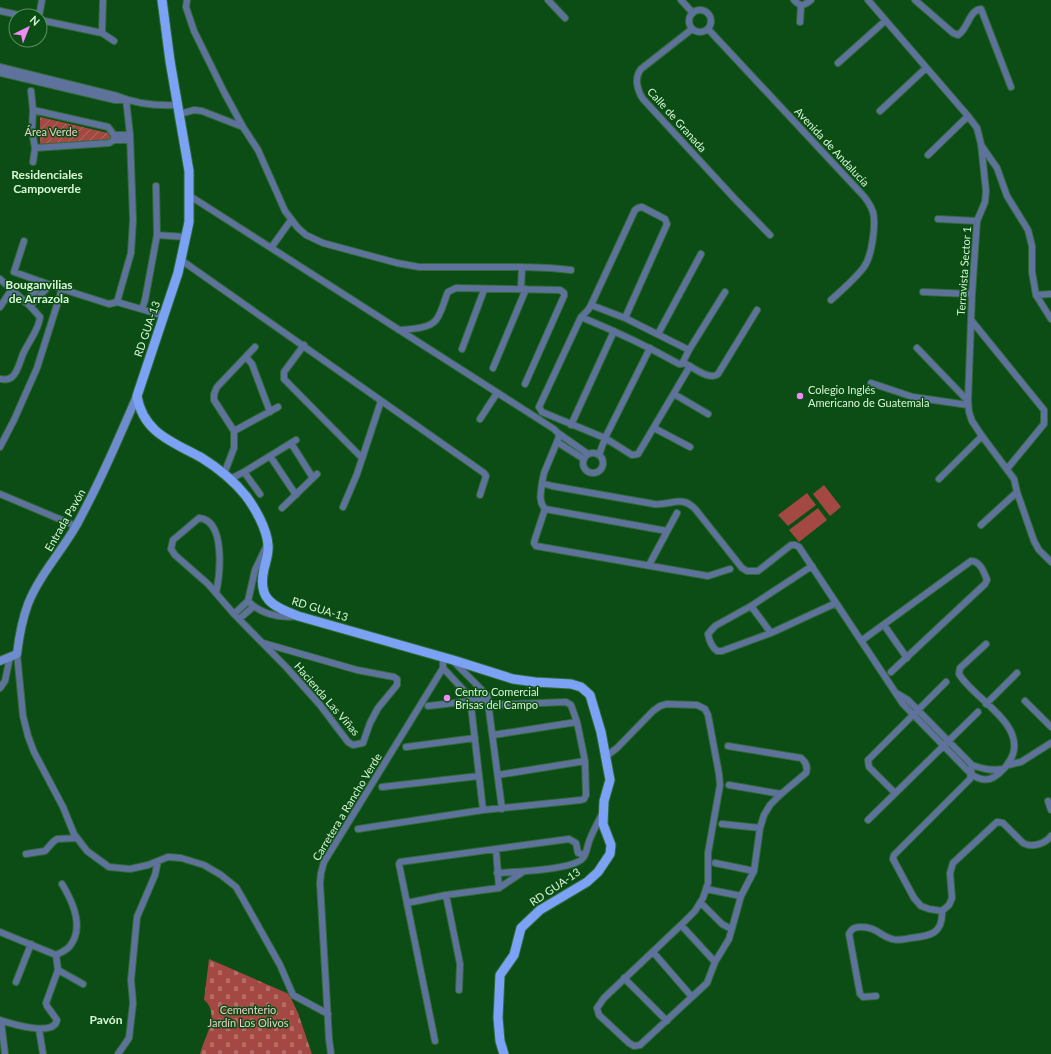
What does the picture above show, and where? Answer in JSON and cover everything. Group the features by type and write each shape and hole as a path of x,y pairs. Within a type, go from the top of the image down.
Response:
{"main road":[{"name":"RD GUA-13","path":"162,0 170,61 189,171 189,222 182,260 165,316 137,396 142,414 156,431 167,440 210,464 227,477 251,504 260,518 268,543 268,554 262,577 262,588 264,595 277,608 298,616 443,657 513,679 571,684 581,687 590,695 594,705 601,732 610,780 604,800 603,824 611,845 610,854 598,872 587,882 540,910 521,928 514,954 500,975 498,1018 500,1041 504,1054"}],"street":[{"path":"102,33 103,0"},
{"path":"187,0 186,7 194,31 243,127 258,150 285,211 291,220 306,235 323,244 397,263 426,268 522,267 571,270"},
{"path":"548,0 565,18"},
{"path":"680,0 693,13"},
{"path":"794,0 801,6"},
{"path":"801,6 804,6 811,0"},
{"name":"Terravista Sector 1","path":"868,0 977,128 981,144 986,191 985,202 977,221 972,294 968,403 972,421 1014,479 1034,541 1039,550 1051,562"},
{"path":"873,6 878,0"},
{"path":"915,0 953,33 958,35 962,32 973,13 978,9 981,9 1011,87"},
{"path":"800,22 801,6"},
{"path":"699,10 709,15 711,22 708,28 703,32 692,29 689,19 693,13 699,10"},
{"path":"838,62 886,21"},
{"path":"48,22 102,33 114,41"},
{"name":"Avenida de Andalucía","path":"708,28 860,191 870,205 873,212 873,228 866,263 831,300"},
{"name":"Calle de Granada","path":"692,29 638,72 637,78 639,92 734,198 770,234"},
{"path":"0,67 117,96 126,100"},
{"path":"880,111 926,68"},
{"path":"0,73 115,100 126,100 158,106 178,105"},
{"path":"31,91 33,110 32,131 35,148 33,162"},
{"path":"118,302 131,253 132,241 133,187 126,100"},
{"path":"33,110 108,127 114,137"},
{"path":"180,114 194,110 202,111 243,127"},
{"path":"928,156 968,116"},
{"path":"114,137 130,137"},
{"path":"35,148 109,143 114,137"},
{"path":"981,144 997,168 1007,196 1028,230 1032,246 1032,272 1036,295 1051,319"},
{"path":"142,309 157,235 156,186"},
{"path":"190,196 554,429 588,454 592,453 598,455 602,459 603,468 596,473 587,472 584,468 584,460 588,454"},
{"path":"625,318 667,224 665,219 642,207 636,210 591,305 581,317 539,407 540,411 570,425 606,438 632,455 635,455 640,452 690,366"},
{"path":"938,219 977,221"},
{"path":"271,248 291,220"},
{"path":"157,235 186,237"},
{"path":"24,241 14,272 109,304 118,302 165,316"},
{"path":"658,334 701,254"},
{"path":"182,260 484,473 486,476 480,495"},
{"path":"493,368 523,289 522,267"},
{"path":"0,279 40,317 39,323 23,352 16,373 11,378 5,380 0,379"},
{"path":"28,304 43,283"},
{"path":"28,304 50,285"},
{"path":"399,330 430,325 436,321 447,294 456,288 484,290 560,290 564,293 525,384"},
{"path":"0,307 12,289"},
{"path":"0,447 14,420 37,368 62,289"},
{"path":"462,349 484,290"},
{"path":"581,317 650,348 679,364 682,364 725,292"},
{"path":"923,292 972,294"},
{"path":"1036,295 1051,294"},
{"path":"591,305 625,318 689,350"},
{"path":"683,362 710,377 716,376 757,310"},
{"path":"971,320 1044,410 1044,424 1007,469"},
{"path":"570,425 614,331"},
{"path":"304,345 284,372 284,379 362,458"},
{"path":"255,346 217,387 214,394 214,400 234,431 234,448 227,477 244,472 293,441 315,476 282,508"},
{"path":"598,455 650,348"},
{"path":"917,348 968,403"},
{"path":"246,357 252,364 270,412"},
{"path":"871,383 913,397 968,403"},
{"path":"480,418 497,393"},
{"path":"674,394 708,414"},
{"name":"Entrada Pavón","path":"14,656 28,604 39,582 76,526 105,468 137,396"},
{"path":"342,507 357,474 381,401"},
{"path":"234,431 278,408"},
{"path":"654,428 690,447"},
{"path":"558,432 557,442 544,473 542,483 540,498 542,506 545,509 667,531"},
{"path":"939,479 982,436"},
{"path":"557,442 584,460"},
{"path":"270,456 296,495"},
{"path":"244,472 260,494"},
{"path":"542,483 654,504 665,505 678,501 686,502 692,505 742,568 747,571 758,570 786,549 795,545 799,547 903,704 916,713 946,744 971,774 980,779 986,780 995,776 1008,765 1021,762 1051,743"},
{"path":"981,525 1017,492"},
{"path":"0,494 76,526"},
{"path":"545,509 534,543 536,546 708,576 730,569"},
{"path":"649,565 677,513"},
{"name":"Hacienda Las Viñas","path":"216,593 218,583 219,544 211,523 204,518 199,518 190,524 173,540 171,549 175,555 208,584 234,614 312,695 348,742 353,745 363,743 370,723 378,708 397,685 397,679 263,644"},
{"path":"234,614 248,601 255,570 268,543"},
{"path":"861,641 971,561 978,563 987,580 985,584 891,672"},
{"path":"812,566 751,606 715,626 710,631 709,637 712,646 717,651 722,651 771,633 836,604"},
{"path":"248,601 253,607 274,615 286,618 298,616"},
{"path":"751,606 771,633"},
{"path":"239,619 253,607"},
{"path":"884,625 907,658"},
{"path":"986,644 961,666 959,672 961,677 1005,722 1013,735 1014,751 1008,765"},
{"path":"0,660 14,656"},
{"path":"0,688 5,681 14,656"},
{"path":"14,656 23,716 28,736 34,752 47,775 74,834 87,851 109,867 130,869 168,857 181,858 204,865 221,875 236,887 280,965 293,995 328,1014"},
{"path":"443,657 443,668 471,699 483,810"},
{"path":"453,660 487,695 502,809"},
{"name":"Carretera a Rancho Verde","path":"330,1054 320,883 324,862 443,668"},
{"path":"986,704 1017,673"},
{"path":"895,794 869,767 867,762 869,758 946,682"},
{"path":"471,699 481,689"},
{"path":"358,829 483,810 582,800 586,795 585,761 573,706 568,703 488,702 471,699 428,706"},
{"path":"1025,701 1051,726"},
{"path":"605,757 618,748 653,711 660,706 667,704 697,704 705,709 708,715 720,780 708,852 708,878 701,903 681,926 604,998 597,1008 599,1015 634,1046 640,1045 707,983 715,962 729,938 741,896 754,871 760,828 764,815 770,805 806,773 808,769 805,761 801,758 728,746"},
{"path":"868,820 978,712"},
{"path":"493,735 577,722"},
{"path":"406,747 475,738"},
{"path":"946,744 972,765 983,770 993,771 1002,769"},
{"path":"498,775 585,761"},
{"path":"972,765 970,779 894,855 893,859 914,898 922,906 936,911 942,911 949,904 952,898 950,873 953,863 997,822 1004,823 1023,843 1027,845 1045,842 1051,836"},
{"path":"382,787 480,776"},
{"path":"729,784 781,794"},
{"path":"1048,801 1051,810"},
{"path":"497,873 563,866 578,862 582,859 589,840 604,811"},
{"path":"722,824 760,828"},
{"path":"26,854 45,851 53,842 57,840 77,838"},
{"path":"435,1041 399,864 400,862 569,839 576,843 578,854 584,855"},
{"path":"496,849 499,888"},
{"path":"118,1054 130,1038 133,1003 131,980 137,917 155,875 158,861"},
{"path":"715,863 754,871"},
{"path":"407,903 446,895 499,888 524,871"},
{"path":"56,955 69,947 76,932 75,912 62,884"},
{"path":"706,889 741,896"},
{"path":"446,895 460,964 458,990"},
{"path":"701,903 722,924 731,929"},
{"path":"876,996 863,997 860,994 849,934 851,930 856,927 871,928 896,940 928,936 936,932 941,925 943,917 942,911"},
{"path":"681,926 715,962"},
{"path":"0,932 56,955"},
{"path":"16,982 31,944"},
{"path":"653,952 692,997"},
{"path":"5,1054 1,1021 38,1029 53,1027 57,1023 58,1020 46,1003 58,970 56,955"},
{"path":"58,970 83,984"},
{"path":"624,978 667,1021"},
{"path":"38,1029 43,1054"}],"green space":[{"name":"Área Verde","path":"40,117 108,133 111,140 107,143 40,144"},
{"path":"824,485 841,507 830,516 813,494"},
{"path":"807,493 816,505 788,526 778,515"},
{"path":"818,508 827,520 799,542 789,530"},
{"name":"Cementerio Jardín Los Olivos","path":"209,959 289,994 298,1013 312,1054 200,1054 211,1019 209,1005 204,1000"}],"place":[{"name":"Colegio Inglés Americano de Guatemala","path":"800,396"},
{"name":"Centro Comercial Brisas del Campo","path":"447,698"}],"district":[{"name":"Residenciales Campoverde","path":"47,182"},
{"name":"Bouganvilias de Arrazola","path":"39,292"},
{"name":"Pavón","path":"106,1020"}]}
